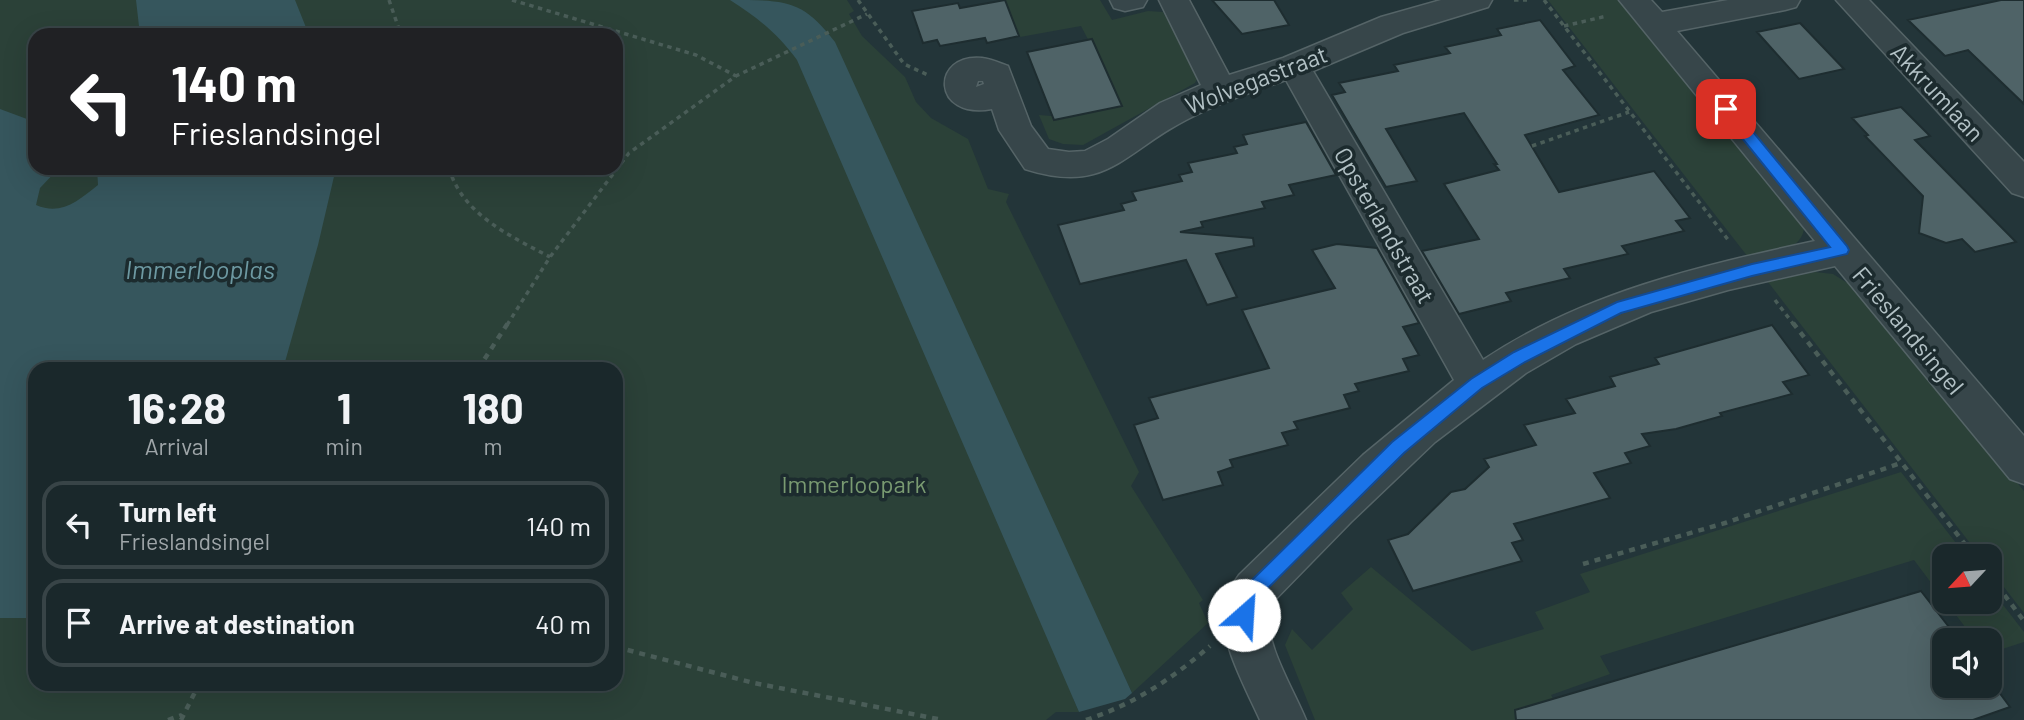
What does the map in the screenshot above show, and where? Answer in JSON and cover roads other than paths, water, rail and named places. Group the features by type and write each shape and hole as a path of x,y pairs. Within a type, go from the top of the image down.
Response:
{"street":[{"path":"1174,0 1220,90"},
{"name":"Wolvegastraat","path":"947,80 979,69 997,74 1016,130 1037,160 1069,165 1091,163 1120,148 1172,112 1220,90 1294,66 1385,13 1477,0"},
{"path":"1644,11 1785,0"},
{"name":"Akkrumlaan","path":"1852,0 2024,184"},
{"name":"Frieslandsingel","path":"1644,11 2024,466"},
{"name":"Opsterlandstraat","path":"1294,66 1476,383"},
{"path":"1283,720 1255,653 1244,615 1246,602 1254,590 1398,447 1476,383 1553,338 1617,308 1752,270 1842,250"}],"water":[{"path":"136,0 295,0 306,28 139,28"},
{"path":"730,0 792,5 813,18 835,42 1132,693 1125,699 1079,712 797,60 767,27"},
{"name":"Immerlooplas","path":"0,109 28,119 28,175 52,175 40,188 36,205 45,208 61,208 76,201 98,185 97,175 334,175 285,362 28,362 28,618 0,618"}],"park label":[{"name":"Immerloopark","path":"854,483"}]}
